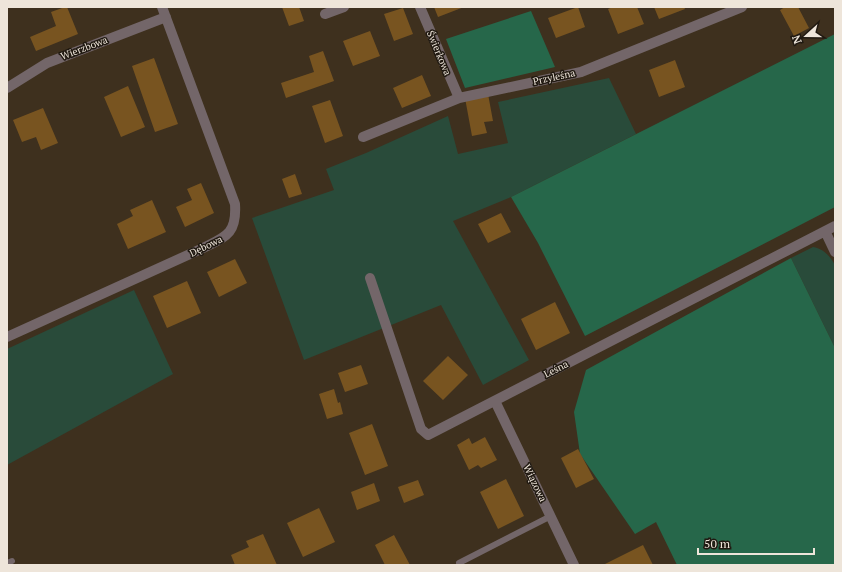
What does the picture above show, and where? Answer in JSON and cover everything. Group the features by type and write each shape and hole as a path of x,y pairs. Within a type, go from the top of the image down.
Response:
{"street":[{"name":"Dębowa","path":"7,337 201,249 228,235 236,218 235,204 162,7"},
{"path":"325,14 344,7"},
{"name":"Świerkowa","path":"420,7 459,98"},
{"name":"Przyleśna","path":"363,137 459,98 581,72 742,7"},
{"name":"Wierzbowa","path":"7,88 47,62 166,17"},
{"name":"Leśna","path":"370,278 421,430 428,435 835,226"},
{"path":"825,231 835,252"},
{"name":"Wiązowa","path":"495,401 574,565"}],"lane":[{"path":"459,564 550,516"}],"green space":[{"path":"531,11 555,67 465,88 446,39"},
{"path":"835,34 835,207 585,336 538,243 511,197"},
{"path":"609,78 636,134 511,197 453,221 529,360 483,385 441,305 304,360 252,218 334,190 326,169 366,153 448,116 458,154 508,143 498,102"},
{"path":"813,247 826,253 835,265 835,348 791,258"},
{"path":"791,258 835,348 835,565 677,565 656,522 635,534 580,454 574,412 586,370"},
{"path":"134,290 173,374 7,465 7,349"}],"building":[{"path":"67,7 78,34 36,51 30,37 56,26 51,12"},
{"path":"282,7 299,7 304,21 289,26"},
{"path":"434,7 464,7 438,17"},
{"path":"578,7 585,27 556,38 548,18"},
{"path":"613,7 637,7 644,24 618,34 608,9"},
{"path":"654,7 684,7 685,9 659,19"},
{"path":"785,7 798,7 809,28 794,36 780,10"},
{"path":"403,8 413,34 394,41 384,14"},
{"path":"370,31 380,56 353,66 343,41"},
{"path":"323,51 334,81 286,98 281,83 314,72 309,56"},
{"path":"154,58 178,124 155,132 132,66"},
{"path":"675,60 685,87 659,97 649,70"},
{"path":"422,75 431,96 402,108 393,88"},
{"path":"128,86 145,127 121,137 104,97"},
{"path":"488,94 493,121 484,122 487,133 472,136 465,98"},
{"path":"330,100 343,136 325,143 312,106"},
{"path":"43,108 58,143 41,150 36,137 22,142 13,120"},
{"path":"295,174 302,194 289,198 282,179"},
{"path":"201,183 214,213 185,227 176,207 192,200 187,189"},
{"path":"152,200 166,232 128,249 117,224 133,216 130,210"},
{"path":"501,213 511,232 488,243 478,224"},
{"path":"235,259 247,283 219,297 207,272"},
{"path":"187,281 201,313 167,328 153,296"},
{"path":"555,302 570,333 536,350 521,319"},
{"path":"448,356 468,375 443,400 423,381"},
{"path":"361,365 368,384 345,392 338,373"},
{"path":"334,389 338,403 340,402 343,414 327,419 319,394"},
{"path":"372,424 388,466 365,475 349,433"},
{"path":"485,437 497,460 481,468 478,465 469,470 457,445 469,438 472,444"},
{"path":"578,449 594,479 576,488 561,458"},
{"path":"506,479 524,516 498,529 480,492"},
{"path":"418,480 424,495 404,503 398,487"},
{"path":"374,483 380,501 357,510 351,492"},
{"path":"319,508 335,542 303,557 287,523"},
{"path":"263,534 277,565 235,565 231,555 249,547 246,541"},
{"path":"394,535 410,565 385,565 375,545"},
{"path":"643,545 653,565 603,565"}]}
